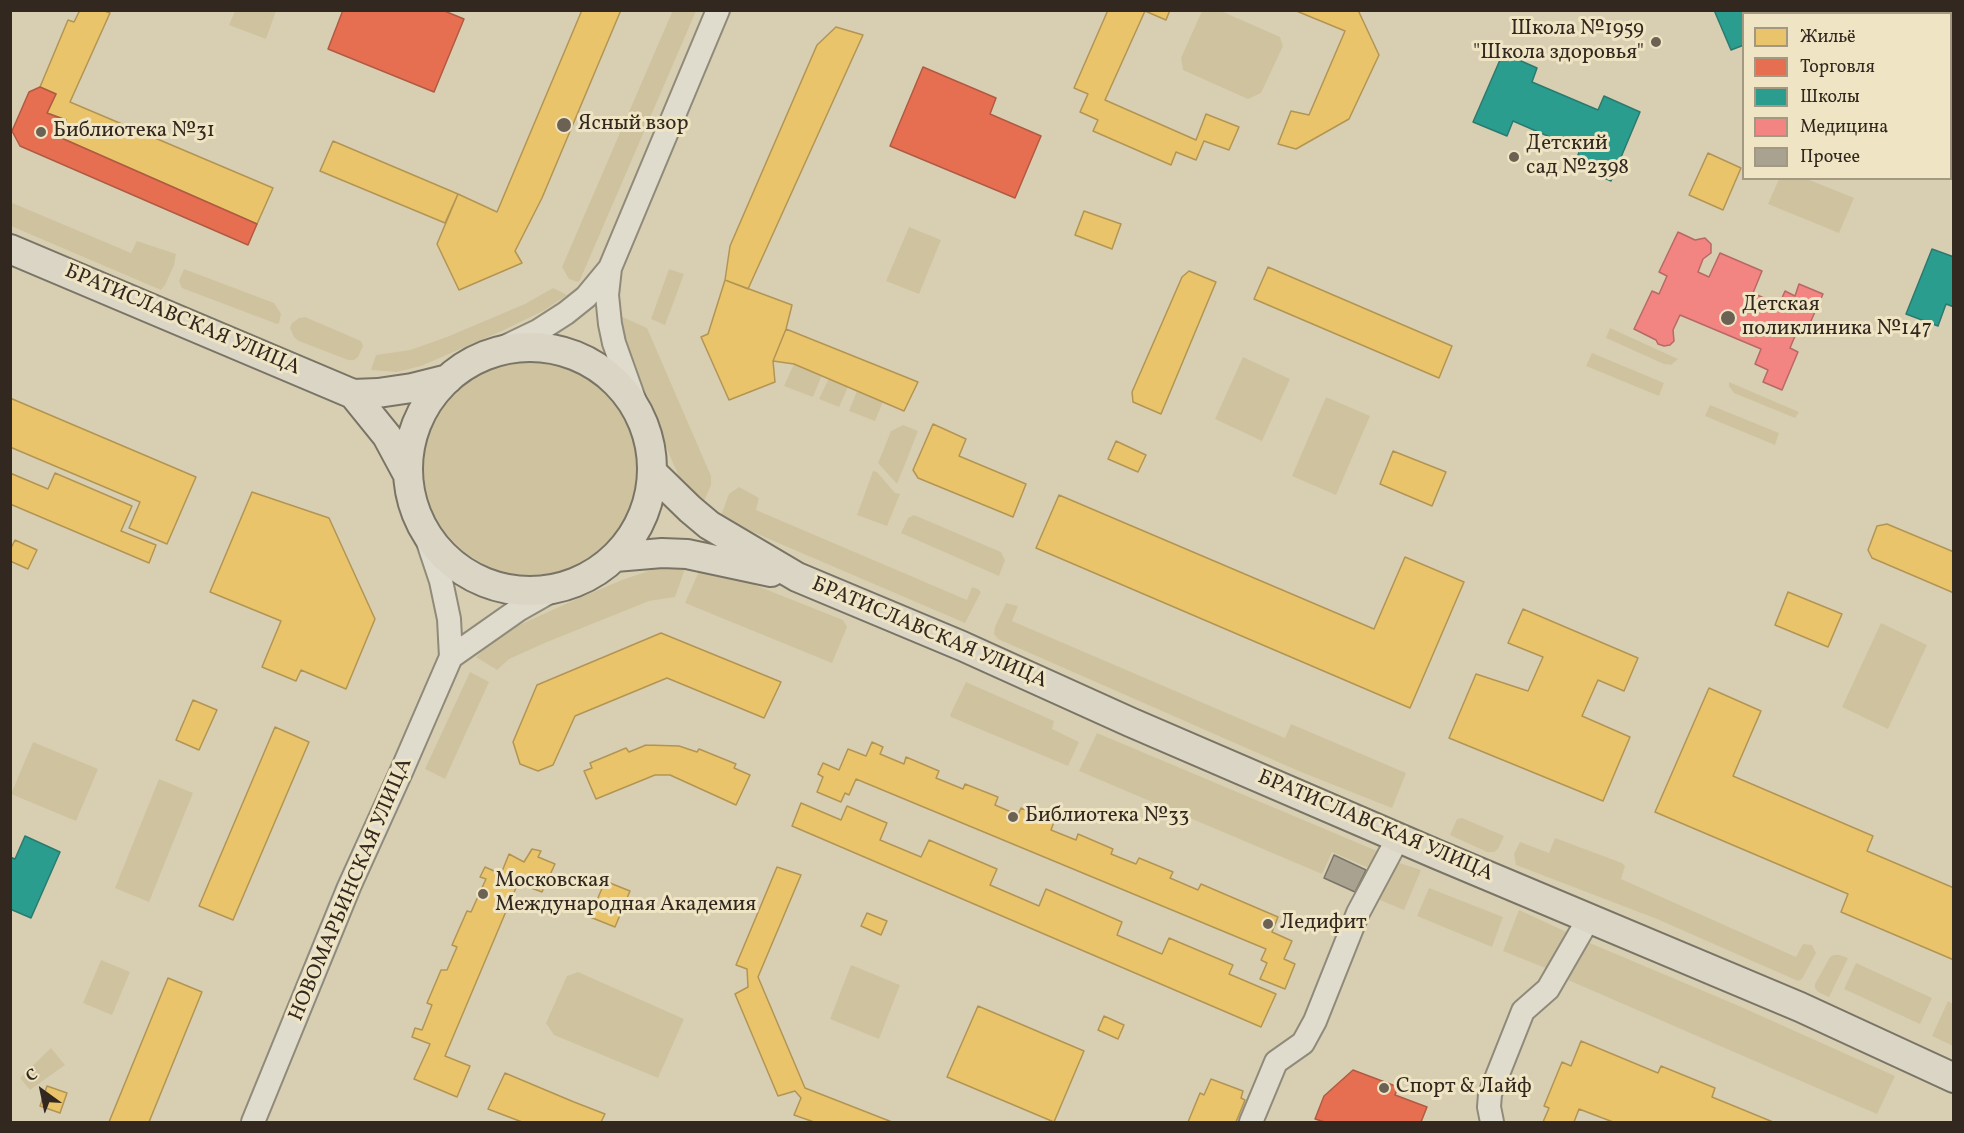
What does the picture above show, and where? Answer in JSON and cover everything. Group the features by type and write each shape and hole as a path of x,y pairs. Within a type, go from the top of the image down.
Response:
{"main road":[{"name":"БРАТИСЛАВСКАЯ УЛИЦА","path":"10,249 353,394 372,414 387,436 408,475"},
{"name":"БРАТИСЛАВСКАЯ УЛИЦА","path":"516,348 546,348 574,355 600,369 622,389 639,413 649,442 652,472 649,496 642,518 630,539 615,557 587,578 555,589 530,592 481,582 440,553 425,533 416,515 410,495 408,475 408,454 413,433 428,404 448,379 473,361 488,355 516,348"},
{"name":"БРАТИСЛАВСКАЯ УЛИЦА","path":"353,394 412,388 448,379"},
{"name":"БРАТИСЛАВСКАЯ УЛИЦА","path":"652,472 702,519 797,577 962,646 1130,722 1398,838 1800,1007 1953,1078"},
{"name":"БРАТИСЛАВСКАЯ УЛИЦА","path":"615,557 662,553 687,554 797,577"}],"street":[{"path":"639,413 614,343 609,318 607,295 610,268 718,10"},
{"path":"488,355 538,331 566,313 586,297 610,268"},
{"name":"НОВОМАРЬИНСКАЯ УЛИЦА","path":"253,1122 349,887 451,657 449,619 441,581 425,533"},
{"path":"451,657 518,610 555,589"},
{"path":"1251,1122 1276,1062 1303,1043 1315,1021 1358,913 1398,838"},
{"path":"1492,1122 1489,1107 1490,1094 1523,1011 1548,989 1588,918"}],"shaded area":[{"path":"673,10 696,11 580,280 578,282 569,279 562,267"},
{"path":"235,11 276,11 266,39 229,25"},
{"path":"1202,11 1221,11 1280,37 1283,46 1261,93 1248,99 1183,70 1181,58"},
{"path":"1779,180 1809,180 1854,198 1839,233 1768,204"},
{"path":"10,202 131,253 137,241 176,254 165,285 161,290 11,226"},
{"path":"909,227 941,240 919,294 886,281"},
{"path":"184,269 274,303 281,314 279,323 182,288 179,281"},
{"path":"669,269 684,274 665,325 651,319"},
{"path":"553,288 567,295 543,311 502,331 421,366 397,372 371,370 376,355 410,350 447,337 525,304"},
{"path":"616,314 647,328 711,476 711,485 701,508 681,481 645,400"},
{"path":"305,317 361,341 363,346 358,357 348,360 299,341 294,337 290,328 292,323"},
{"path":"1610,328 1678,359 1671,365 1664,364 1606,338"},
{"path":"1592,353 1664,383 1659,396 1586,366"},
{"path":"1243,357 1290,379 1262,441 1215,419"},
{"path":"531,361 552,363 572,369 590,379 613,400 630,427 636,447 638,468 636,489 630,509 620,527 599,550 572,567 552,573 531,575 510,573 490,567 472,557 449,536 432,509 426,489 424,468 426,447 432,427 442,409 463,386 490,369 510,363"},
{"path":"794,364 822,375 813,397 784,386"},
{"path":"829,378 848,387 839,407 819,399"},
{"path":"1729,382 1799,412 1795,418 1734,393"},
{"path":"857,391 883,402 875,421 849,411"},
{"path":"1326,397 1370,416 1336,495 1292,476"},
{"path":"1710,405 1779,433 1775,445 1705,416"},
{"path":"903,425 918,431 897,484 878,463 891,431"},
{"path":"873,471 877,472 895,493 900,494 887,526 857,515"},
{"path":"739,487 759,498 756,510 967,600 972,587 981,592 965,623 720,518 729,494"},
{"path":"914,515 1001,552 1005,560 999,576 901,533 908,518"},
{"path":"686,566 675,597 649,601 547,642 509,659 497,670 476,657 506,631 570,602 660,567"},
{"path":"700,569 732,576 843,620 847,627 832,663 685,603"},
{"path":"1006,603 1018,606 1012,621 1285,738 1291,724 1406,773 1392,808 1301,772 998,639 994,634 995,627"},
{"path":"1881,623 1927,645 1888,729 1842,707"},
{"path":"470,672 489,682 445,779 425,769"},
{"path":"966,682 1054,721 1052,729 1079,742 1068,766 951,717"},
{"path":"1097,733 1377,851 1371,869 1332,852 1322,874 1079,771"},
{"path":"33,742 98,769 76,821 11,794"},
{"path":"159,779 193,793 149,902 115,888"},
{"path":"1462,818 1504,836 1498,849 1494,852 1487,852 1450,835 1457,819"},
{"path":"1555,838 1622,863 1625,866 1621,879 1796,957 1803,944 1812,945 1816,953 1802,979 1798,981 1657,919 1516,865 1514,854 1520,842 1549,853"},
{"path":"1393,861 1421,870 1404,910 1375,898"},
{"path":"1429,888 1503,917 1492,947 1417,916"},
{"path":"1519,910 1571,934 1553,971 1503,951"},
{"path":"1585,941 1739,1006 1895,1076 1877,1114 1568,980"},
{"path":"1834,955 1848,958 1829,997 1818,992 1815,984 1830,957"},
{"path":"101,960 130,972 112,1015 83,1003"},
{"path":"1856,963 1932,998 1920,1024 1844,989"},
{"path":"851,965 900,985 879,1039 830,1019"},
{"path":"578,972 684,1019 658,1078 554,1035 546,1023 567,976"},
{"path":"1948,1001 1953,1004 1953,1046 1932,1036"},
{"path":"51,1048 65,1065 30,1090 20,1078"}],"building: Жильё":[{"path":"80,10 102,10 110,13 70,102 273,188 257,224 59,137 66,120 47,113 56,94 40,87 68,20 74,22"},
{"path":"582,10 621,10 542,198 515,251 522,263 459,290 437,244 458,194 497,212"},
{"path":"1108,10 1170,10 1166,20 1145,11 1105,100 1196,140 1206,114 1239,127 1229,150 1204,141 1196,160 1176,152 1171,165 1093,131 1098,120 1080,112 1088,94 1074,88"},
{"path":"1294,10 1358,10 1379,55 1349,119 1296,149 1278,144 1291,111 1309,115 1345,31"},
{"path":"836,27 863,35 748,289 725,280 730,246 817,45"},
{"path":"333,141 458,194 445,223 320,171"},
{"path":"1708,153 1741,168 1723,210 1689,195"},
{"path":"1084,211 1121,224 1112,249 1075,235"},
{"path":"1268,267 1452,346 1439,378 1254,299"},
{"path":"1189,271 1216,282 1161,414 1133,402 1132,392 1182,277"},
{"path":"725,280 792,305 786,329 773,361 775,382 729,400 701,337 708,334"},
{"path":"786,329 918,382 904,411 794,364 773,361"},
{"path":"10,398 196,477 167,544 129,528 140,502 10,447"},
{"path":"933,424 966,439 959,456 1026,484 1013,517 918,478 913,470"},
{"path":"1116,441 1146,455 1138,472 1108,459"},
{"path":"1393,451 1446,472 1432,506 1380,484"},
{"path":"10,473 48,489 55,473 132,506 121,531 156,545 149,563 10,504"},
{"path":"252,492 329,518 375,619 346,689 301,670 296,681 262,667 281,621 210,592"},
{"path":"1059,495 1374,629 1405,557 1464,582 1410,708 1036,548"},
{"path":"1887,524 1954,552 1954,593 1872,558 1868,550 1877,526"},
{"path":"15,540 37,550 28,569 10,561 10,550"},
{"path":"1788,592 1842,614 1828,647 1775,625"},
{"path":"1523,609 1638,658 1624,691 1598,680 1582,716 1630,737 1603,801 1449,738 1476,674 1528,691 1543,657 1508,643"},
{"path":"661,633 781,682 764,718 667,678 575,716 553,765 538,771 520,764 513,742 537,685"},
{"path":"1709,688 1761,711 1733,776 1873,836 1867,851 1954,888 1954,960 1841,912 1848,894 1655,812"},
{"path":"193,700 217,710 199,750 176,740"},
{"path":"275,727 309,742 233,920 199,906"},
{"path":"872,742 883,747 880,754 904,764 906,757 939,771 936,778 963,789 965,784 998,797 995,805 1018,815 1021,808 1054,822 1051,830 1076,840 1078,834 1113,849 1111,854 1136,864 1139,858 1173,872 1170,878 1198,890 1201,884 1278,917 1272,932 1292,941 1284,959 1295,964 1285,989 1260,979 1267,963 1261,960 1266,949 856,779 849,795 845,793 841,802 817,792 823,777 818,774 823,763 839,770 848,749 866,756"},
{"path":"646,745 679,746 697,752 699,749 736,764 734,768 750,775 736,805 670,775 655,775 596,799 584,771 592,768 590,763 626,748 629,752"},
{"path":"801,803 841,820 847,806 887,823 880,840 921,857 929,840 997,869 990,885 1039,906 1046,889 1122,922 1117,935 1162,954 1169,938 1233,965 1229,974 1276,994 1261,1027 792,826"},
{"path":"532,849 541,851 538,857 555,864 542,892 518,883 445,1056 470,1066 457,1097 414,1079 430,1044 412,1037 415,1028 422,1030 432,1005 427,1003 441,970 447,970 457,947 452,945 467,911 471,912 486,879 480,877 485,867 501,874 509,854 524,862"},
{"path":"777,867 801,875 758,977 805,1088 892,1122 814,1122 794,1115 801,1098 795,1091 778,1096 735,994 748,987 747,969 736,965"},
{"path":"605,881 630,891 615,927 590,917"},
{"path":"867,913 887,921 881,935 861,926"},
{"path":"168,978 202,992 149,1122 109,1122"},
{"path":"978,1006 1084,1051 1054,1122 947,1077"},
{"path":"1104,1016 1124,1025 1118,1039 1098,1030"},
{"path":"1581,1041 1658,1073 1661,1066 1715,1088 1712,1097 1773,1122 1613,1122 1579,1109 1574,1122 1543,1122 1549,1108 1544,1106 1562,1062 1571,1066"},
{"path":"505,1073 605,1114 601,1122 522,1122 488,1109"},
{"path":"1211,1079 1243,1091 1241,1098 1245,1100 1236,1122 1188,1122 1200,1093 1204,1095"},
{"path":"47,1086 67,1093 60,1113 40,1106"}],"building: Торговля":[{"path":"343,10 442,10 464,19 434,92 328,49"},
{"path":"923,67 996,98 990,114 1041,136 1015,198 890,146"},
{"path":"40,87 56,94 47,113 66,120 59,137 257,224 248,245 20,146 12,131 29,92"},
{"path":"1353,1070 1398,1087 1395,1095 1427,1107 1421,1122 1325,1122 1315,1119 1324,1096"}],"building: Школы":[{"path":"1714,10 1779,10 1780,12 1742,12 1742,46 1731,50"},
{"path":"1503,53 1537,68 1532,82 1598,110 1604,96 1640,112 1611,181 1574,164 1580,150 1513,121 1507,136 1473,122"},
{"path":"1932,249 1954,257 1954,307 1946,304 1938,326 1906,314"},
{"path":"25,836 60,852 31,918 10,909 10,857 15,859"}],"building: Медицина":[{"path":"1678,232 1695,240 1705,238 1711,244 1711,253 1703,259 1698,272 1709,277 1720,253 1762,271 1753,293 1779,305 1785,291 1795,296 1799,284 1823,294 1806,332 1798,329 1790,348 1798,352 1782,390 1763,382 1768,370 1755,364 1761,349 1680,315 1673,330 1674,341 1670,345 1658,344 1656,340 1634,329 1652,291 1659,294 1667,276 1659,272"}],"building: Прочее":[{"path":"1334,855 1366,870 1355,892 1324,878"}],"place":[{"name":"Школа №1959 \"Школа здоровья\"","path":"1656,42"},
{"name":"Ясный взор","path":"564,125"},
{"name":"Библиотека №31","path":"41,132"},
{"name":"Детский сад №2398","path":"1514,157"},
{"name":"Детская поликлиника №147","path":"1728,318"},
{"name":"Библиотека №33","path":"1013,817"},
{"name":"Московская Международная Академия","path":"483,894"},
{"name":"Ледифит","path":"1268,924"},
{"name":"Спорт & Лайф","path":"1384,1088"}]}
